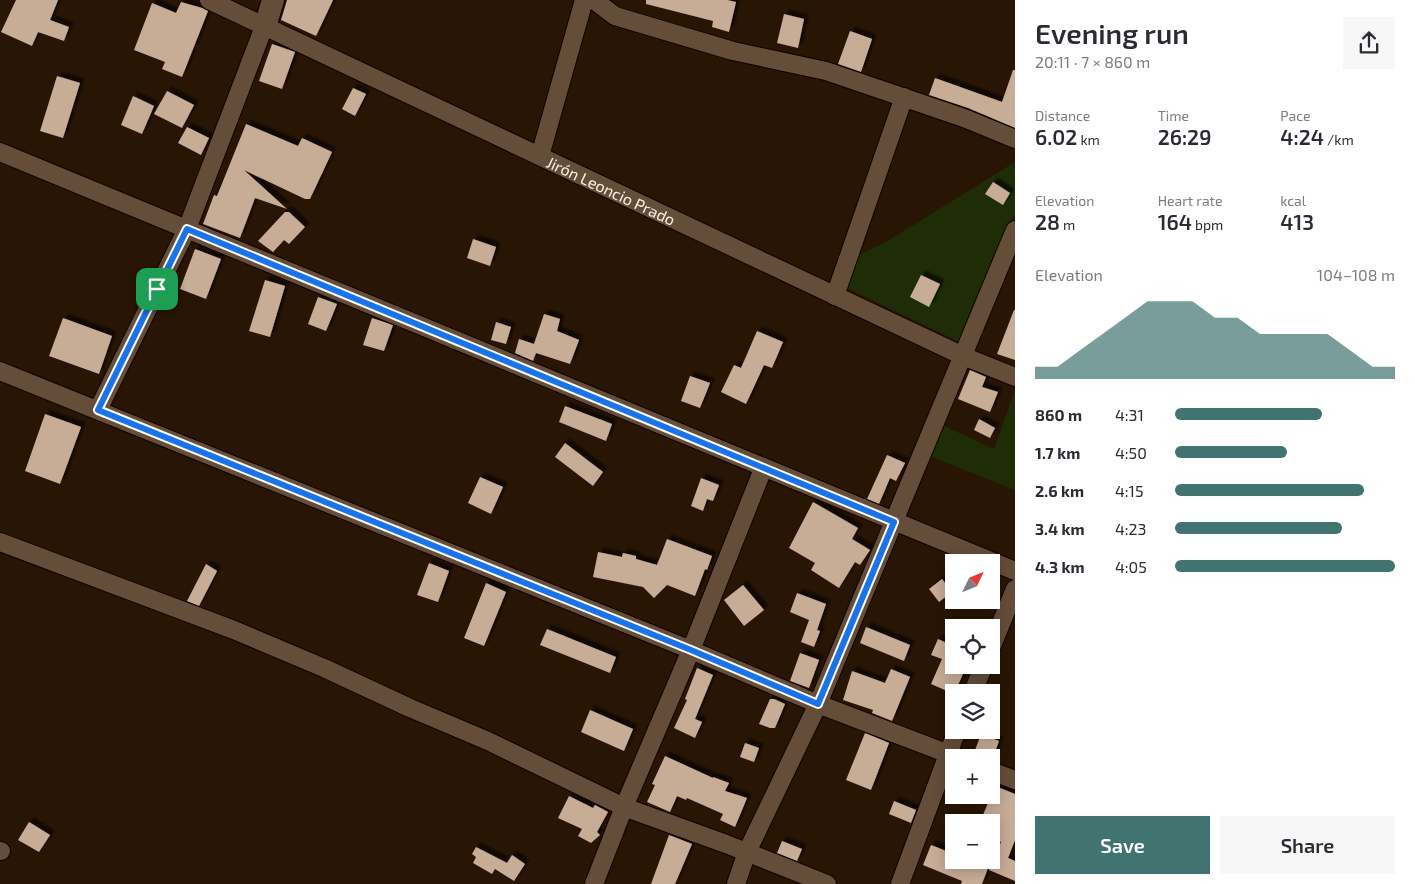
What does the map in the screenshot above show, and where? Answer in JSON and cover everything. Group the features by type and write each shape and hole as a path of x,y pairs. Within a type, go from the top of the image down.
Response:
{"street":[{"name":"Jirón Leoncio Prado","path":"208,0 963,356 1015,377"},
{"path":"98,410 187,229 266,27 273,0"},
{"path":"540,156 584,0"},
{"path":"594,0 615,16 733,52 826,71 964,118 1015,138"},
{"path":"835,296 904,98"},
{"path":"0,152 763,469 1015,571"},
{"path":"736,884 748,852 818,704 1015,230"},
{"path":"0,371 691,650 818,704 945,752"},
{"path":"594,884 624,807 691,650 763,469"},
{"path":"0,542 234,630 324,668 410,708 488,740 624,807 748,852 827,884"},
{"path":"1000,626 1015,589"},
{"path":"900,884 945,774"},
{"path":"1000,774 1015,780"}],"green space":[{"path":"1015,162 1015,213 959,342 843,286 856,256 886,242"},
{"path":"1015,390 1015,490 927,455 940,424 994,449"}],"building":[{"path":"16,0 58,0 50,20 69,27 64,41 38,32 32,46 1,32"},
{"path":"287,0 333,0 316,36 281,20"},
{"path":"646,0 727,0 736,2 729,32 712,27 713,21 646,4"},
{"path":"181,2 208,11 182,77 162,69 165,62 134,50 152,3 176,13"},
{"path":"784,14 804,19 798,48 777,43"},
{"path":"850,31 872,39 861,72 838,64"},
{"path":"272,44 295,52 282,89 259,81"},
{"path":"1013,70 1015,70 1015,128 968,108 929,95 935,78 1002,102"},
{"path":"57,76 80,83 63,138 40,131"},
{"path":"353,88 366,94 355,116 342,109"},
{"path":"167,91 194,105 182,128 154,114"},
{"path":"133,96 154,106 142,134 121,125"},
{"path":"246,124 298,146 302,138 332,152 310,199 305,199 244,170 287,209 255,198 240,238 203,224 214,195 217,196"},
{"path":"187,127 209,138 201,155 178,143"},
{"path":"993,182 1010,193 1003,205 985,194"},
{"path":"285,212 289,212 305,227 289,244 284,240 273,252 258,241"},
{"path":"473,239 496,247 490,266 467,258"},
{"path":"195,249 221,259 206,299 180,289"},
{"path":"921,275 940,284 929,307 910,297"},
{"path":"265,280 285,286 270,337 249,331"},
{"path":"318,297 337,304 326,331 308,324"},
{"path":"1015,310 1015,360 997,354"},
{"path":"544,314 560,319 557,331 579,340 570,364 536,353 533,361 515,353 519,339 534,344"},
{"path":"63,318 112,336 99,374 49,356"},
{"path":"372,318 393,325 384,351 363,345"},
{"path":"496,322 511,327 506,344 491,340"},
{"path":"757,331 783,342 772,368 764,365 746,404 721,392 734,365 741,368"},
{"path":"970,370 986,377 982,387 998,392 990,412 958,399"},
{"path":"690,376 710,383 700,408 681,401"},
{"path":"565,406 612,424 606,441 559,422"},
{"path":"45,414 81,427 60,484 25,471"},
{"path":"979,419 995,428 990,438 974,430"},
{"path":"565,443 603,472 593,486 555,457"},
{"path":"887,455 905,463 896,481 890,478 879,504 867,499"},
{"path":"480,477 503,487 491,514 468,503"},
{"path":"701,478 719,485 713,501 707,499 703,511 691,506"},
{"path":"813,502 858,528 852,539 870,550 860,565 855,562 839,588 811,570 815,563 789,548"},
{"path":"667,539 712,556 695,596 667,585 654,598 643,587 593,577 598,552 622,557 623,553 657,565"},
{"path":"429,563 449,571 438,602 417,595"},
{"path":"206,564 217,571 199,606 187,601"},
{"path":"942,579 945,583 945,597 939,602 929,589"},
{"path":"486,583 506,592 484,646 464,638"},
{"path":"743,585 764,610 744,626 724,600"},
{"path":"797,593 826,604 817,630 820,631 814,647 801,642 809,620 790,612"},
{"path":"866,627 910,645 904,661 860,643"},
{"path":"547,629 616,657 610,673 540,645"},
{"path":"938,639 945,642 945,674 963,674 958,684 945,684 945,690 931,684 942,659 931,655"},
{"path":"800,653 819,660 809,688 790,681"},
{"path":"697,668 713,675 695,719 702,722 695,738 674,728 687,700 685,699"},
{"path":"891,669 910,677 892,721 872,713 873,710 843,700 852,671 885,683"},
{"path":"770,699 785,704 775,728 759,724"},
{"path":"590,710 633,729 624,751 581,732"},
{"path":"865,733 889,743 871,790 846,780"},
{"path":"979,739 999,741 996,749 975,749"},
{"path":"745,743 759,748 754,762 740,757"},
{"path":"665,756 713,778 729,783 725,791 747,798 735,827 720,820 723,814 687,798 686,800 677,796 670,812 647,802 655,785 652,784"},
{"path":"1000,788 1015,794 1015,840 1008,858 1015,861 1015,881 989,870 1000,869 1000,814 983,814 988,804 1000,804"},
{"path":"569,796 593,808 595,805 608,812 597,832 600,835 591,843 578,836 582,829 558,818"},
{"path":"894,801 916,810 911,823 889,814"},
{"path":"29,822 50,835 39,852 18,840"},
{"path":"669,835 692,844 675,884 651,884"},
{"path":"782,841 802,849 797,861 777,853"},
{"path":"931,845 945,850 945,869 988,869 982,884 961,884 962,881 923,865"},
{"path":"476,847 507,863 512,855 525,864 514,881 495,869 492,874 473,863 476,857 472,854"}],"route":[{"path":"187,229 894,522 818,704 691,650 98,410 157,289 187,229"}]}
